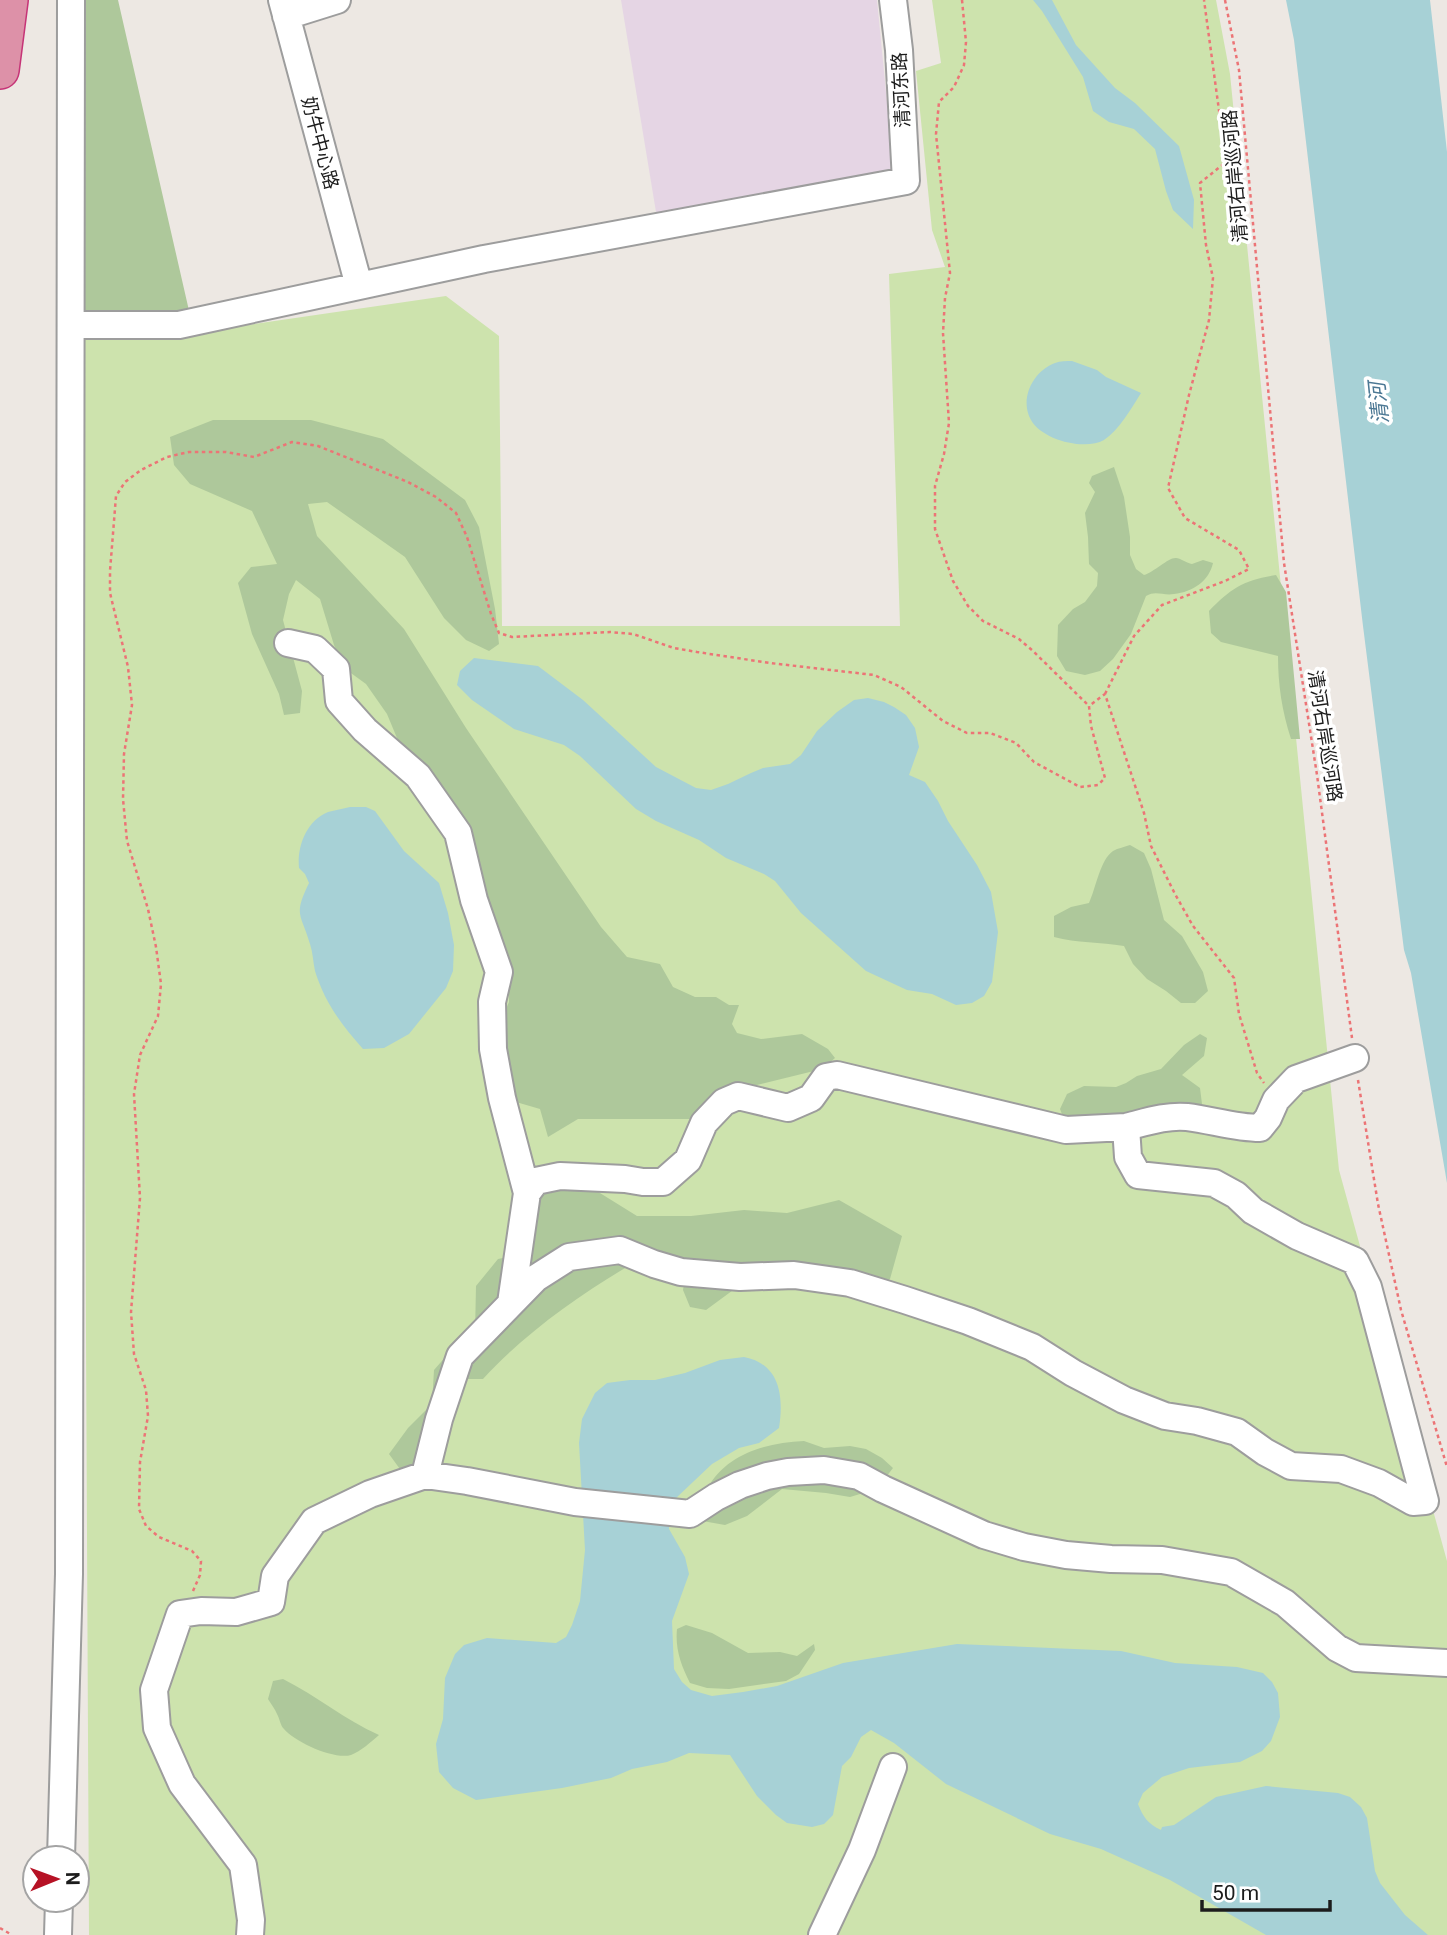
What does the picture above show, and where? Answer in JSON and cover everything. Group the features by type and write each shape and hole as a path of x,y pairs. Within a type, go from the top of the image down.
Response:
{"highway":[{"path":"0,70 9,0"}],"street":[{"path":"61,1844 69,1574 71,0"},
{"path":"284,8 337,0"},
{"name":"清河东路","path":"359,286 498,257 906,181 899,50 893,0"},
{"name":"奶牛中心路","path":"284,8 359,286"},
{"path":"71,325 179,325 359,286"},
{"path":"288,643 315,649 336,669 339,701 365,730 418,776 458,833 474,900 499,972 492,1002 493,1049 502,1098 527,1193 511,1303"},
{"path":"527,1193 536,1181 560,1176 663,1181 688,1160 704,1123 724,1102 738,1096 788,1108 811,1098 826,1077 837,1075 1066,1130 1126,1127 1154,1119 1184,1116 1245,1128 1260,1128 1276,1100 1296,1079 1355,1058"},
{"path":"425,1475 439,1419 460,1356 536,1278 569,1257 621,1250 681,1272 740,1277 794,1275 850,1283 968,1321 1032,1347 1124,1400 1165,1416 1197,1420 1237,1432 1291,1466 1341,1469 1379,1483 1413,1502 1425,1501 1368,1287 1354,1261 1297,1236 1214,1183 1138,1175 1128,1157 1126,1127"},
{"path":"250,1935 251,1920 243,1865 182,1784 157,1728 154,1690 180,1614 201,1611 236,1612 271,1602 275,1576 314,1521 370,1494 425,1475 575,1502 679,1514 690,1514 740,1485 767,1476 805,1470 859,1476 984,1535 1024,1547 1066,1555 1162,1560 1231,1572 1285,1603 1337,1648 1356,1658 1447,1663"},
{"path":"822,1935 862,1850 893,1767"},
{"path":"58,1935 59,1914"}],"path":[{"path":"180,1614 200,1575 201,1561 192,1552 159,1537 146,1525 139,1509 140,1462 148,1416 146,1390 134,1354 131,1312 140,1198 134,1094 140,1055 158,1016 161,984 148,909 127,841 123,799 124,754 132,705 128,667 110,593 116,496 125,482 141,470 178,454 226,452 254,457 292,442 318,446 408,482 436,497 456,513 467,537 499,633 512,637 610,632 633,634 674,648 697,652 874,675 901,687 943,721 967,733 990,733 1016,743 1034,762 1080,787 1098,785 1105,778 1091,726 1089,706 1019,639 982,621 968,606 953,581 934,529 935,486 949,423 943,332 950,273 936,134 939,102 954,87 964,65 966,42 962,0"},
{"path":"1089,706 1105,694 1134,636 1162,605 1249,569 1239,550 1185,519 1168,488 1209,320 1213,278 1206,245 1200,183 1226,162 1204,0"},
{"name":"清河右岸巡河路","path":"1225,0 1239,70 1284,563 1317,775 1355,1058 1378,1204 1402,1310 1447,1467"},
{"path":"1105,694 1141,802 1152,846 1193,926 1234,978 1239,1014 1257,1073 1276,1100"},
{"path":"0,1928 12,1935"}],"shaded area":[{"path":"621,0 877,0 894,174 657,218"}],"green space":[{"path":"81,0 118,0 190,315 84,318"},
{"path":"932,0 1216,0 1230,74 1339,1170 1447,1561 1447,1935 89,1935 91,1844 89,1844 81,334 165,337 446,296 499,336 502,626 900,626 889,274 945,267 932,230 916,71 941,63"},
{"path":"213,420 311,420 383,439 465,500 479,527 495,609 499,644 489,651 466,640 444,618 405,557 327,502 308,504 317,536 404,629 466,728 601,927 627,957 660,964 673,987 695,997 716,997 729,1005 739,1005 732,1024 737,1033 761,1039 802,1034 828,1049 835,1058 822,1069 716,1095 699,1119 578,1119 548,1137 540,1109 516,1102 500,1023 509,1002 509,972 460,812 402,750 387,714 366,684 344,668 320,599 296,580 289,594 283,620 302,691 300,713 284,715 279,694 252,634 238,583 251,567 277,564 252,511 190,484 174,465 170,437"},
{"path":"1114,467 1124,497 1130,555 1136,569 1144,575 1176,558 1192,564 1203,560 1213,563 1204,580 1188,591 1174,594 1153,593 1146,596 1131,634 1113,659 1100,671 1085,675 1066,671 1057,656 1058,625 1073,609 1085,602 1097,586 1098,573 1089,564 1085,513 1095,492 1089,483 1092,476"},
{"path":"1276,575 1286,592 1300,739 1291,739 1288,729 1281,698 1278,656 1221,642 1211,633 1209,611 1224,596 1239,586"},
{"path":"1130,845 1144,853 1151,869 1164,920 1182,936 1203,972 1208,991 1195,1003 1181,1003 1147,979 1133,964 1124,946 1054,937 1054,916 1071,907 1089,903 1109,855"},
{"path":"1200,1034 1207,1038 1204,1056 1182,1075 1200,1088 1202,1104 1065,1122 1060,1109 1067,1094 1084,1086 1116,1087 1137,1076 1161,1069 1184,1045"},
{"path":"558,1167 637,1216 691,1216 744,1210 787,1213 839,1200 902,1236 890,1279 869,1292 740,1285 706,1310 690,1307 683,1290 686,1271 642,1258 558,1312 519,1344 483,1379 464,1379 434,1469 405,1476 389,1454 408,1428 432,1404 434,1370 454,1347 475,1333 476,1286 498,1259 512,1256 532,1207"},
{"path":"804,1441 824,1448 850,1446 866,1449 893,1468 883,1481 870,1491 850,1497 782,1489 747,1516 725,1525 697,1520 707,1489 725,1467 749,1452 776,1444"},
{"path":"686,1625 712,1633 748,1653 780,1652 797,1656 814,1644 815,1650 799,1674 786,1681 729,1689 707,1688 690,1683 681,1663 677,1629"},
{"path":"283,1679 379,1735 358,1751 344,1756 315,1749 297,1739 283,1727 268,1699 273,1681"}],"water":[{"path":"1033,0 1052,0 1076,45 1115,88 1135,103 1179,146 1194,200 1193,229 1173,210 1155,149 1134,129 1109,122 1093,111 1083,77"},
{"name":"清河","path":"1286,0 1430,0 1447,152 1447,1183 1411,973 1404,950 1294,40"},
{"path":"1072,361 1097,370 1141,393 1115,431 1096,443 1075,444 1054,438 1037,427 1028,412 1030,387 1040,372 1055,363"},
{"path":"474,658 538,666 583,700 656,767 696,788 711,790 763,768 790,764 801,755 817,731 854,700 868,698 894,707 906,715 915,728 919,747 909,775 925,782 991,892 998,932 992,982 984,996 972,1003 956,1005 932,994 907,990 866,971 801,913 775,881 726,858 699,840 656,821 636,809 580,756 564,745 514,729 472,700 457,685 460,671"},
{"path":"350,807 366,807 375,811 404,851 439,883 454,945 453,971 446,988 409,1034 384,1048 363,1049 334,1013 315,971 311,947 300,914 301,902 309,883 299,868 304,836 320,816"},
{"path":"744,1357 765,1367 777,1383 781,1404 779,1428 759,1443 739,1448 712,1464 675,1499 670,1512 669,1529 685,1557 689,1574 672,1621 674,1669 691,1690 712,1696 743,1692 777,1686 843,1663 957,1644 1121,1651 1175,1663 1237,1667 1263,1673 1278,1693 1280,1717 1271,1741 1262,1751 1240,1762 1189,1768 1162,1777 1143,1793 1138,1804 1144,1816 1161,1830 1162,1827 1174,1825 1216,1797 1266,1786 1338,1793 1350,1797 1361,1807 1367,1818 1375,1871 1380,1883 1405,1915 1428,1935 1266,1935 1170,1880 1101,1849 1050,1834 946,1784 894,1743 871,1730 861,1737 851,1757 842,1766 833,1815 824,1824 812,1827 787,1823 776,1815 757,1796 730,1755 689,1753 667,1762 632,1769 611,1778 476,1800 453,1788 439,1772 436,1744 443,1719 445,1678 455,1654 464,1645 487,1638 556,1643 566,1637 572,1625 580,1601 585,1550 579,1443 582,1419 595,1393 607,1383 655,1380 685,1373 720,1360"}]}
